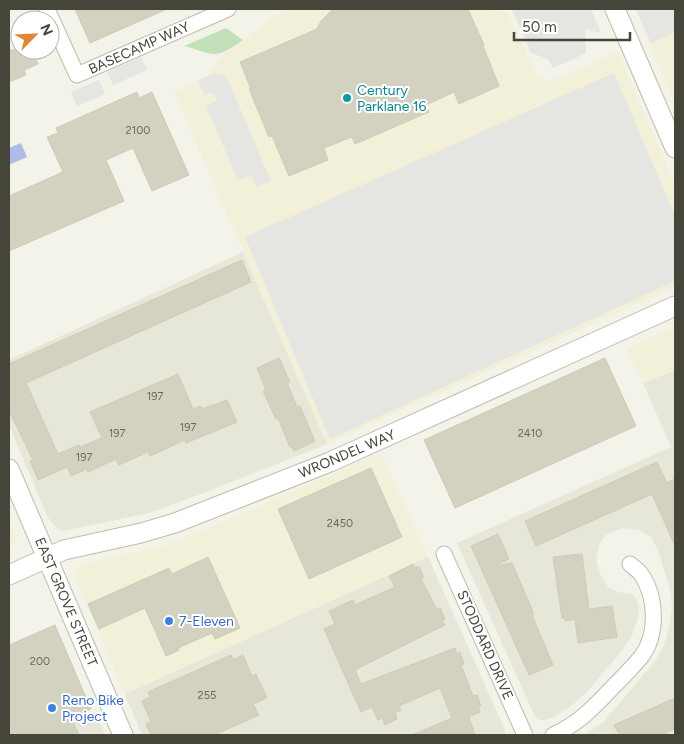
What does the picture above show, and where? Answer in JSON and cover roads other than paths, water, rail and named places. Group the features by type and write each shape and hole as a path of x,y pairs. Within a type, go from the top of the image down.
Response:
{"street":[{"name":"BASECAMP WAY","path":"47,9 77,75 228,9"},
{"path":"615,9 675,148"},
{"name":"WRONDEL WAY","path":"9,575 64,550 141,533 175,522 330,462 675,306"},
{"name":"EAST GROVE STREET","path":"9,469 123,735"},
{"name":"STODDARD DRIVE","path":"444,554 525,735"},
{"path":"554,735 566,730 585,716 642,656 650,641 653,624 653,605 648,588 640,574 630,564"}],"water":[{"path":"21,143 27,157 9,165 9,148"}],"place":[{"name":"Century Parklane 16","path":"347,98"},
{"name":"7-Eleven","path":"169,621"},
{"name":"Reno Bike Project","path":"52,708"}]}
